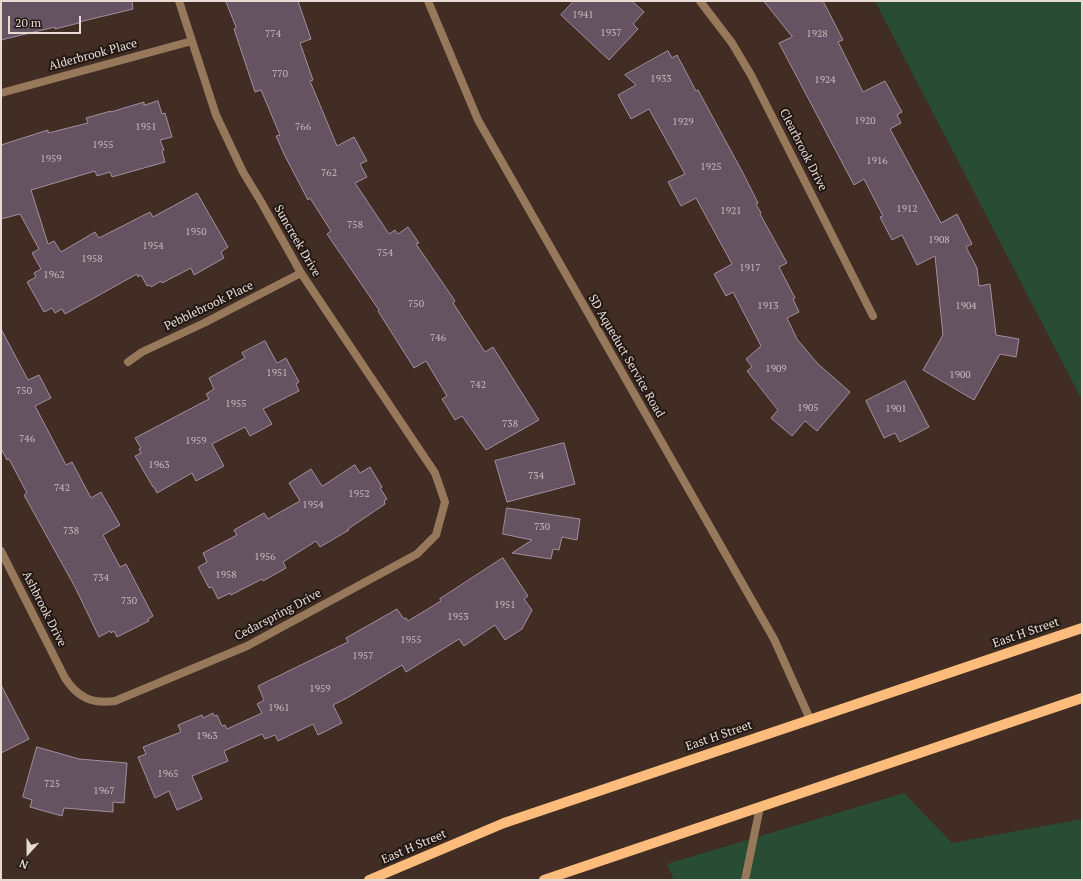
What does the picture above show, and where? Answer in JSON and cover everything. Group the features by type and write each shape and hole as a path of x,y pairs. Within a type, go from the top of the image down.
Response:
{"main road":[{"name":"East H Street","path":"368,880 504,823 1082,628"},
{"path":"544,880 1082,698"}],"street":[{"name":"Suncreek Drive","path":"179,1 216,115 243,172 301,273 435,473"},
{"name":"SD Aqueduct Service Road","path":"428,1 478,120 774,639 810,720"},
{"name":"Clearbrook Drive","path":"700,1 732,43 751,75 873,316"},
{"name":"Alderbrook Place","path":"1,93 192,41"},
{"name":"Pebblebrook Place","path":"128,362 142,352 204,323 301,273"},
{"name":"Cedarspring Drive","path":"65,678 77,693 85,698 104,702 115,701 247,646 417,554 436,535 445,502 435,473"},
{"name":"Ashbrook Drive","path":"1,551 65,678"},
{"path":"745,880 760,807"}],"green space":[{"path":"875,1 1082,1 1082,400"},
{"path":"904,793 952,843 1082,819 1082,880 674,880 667,864"}],"building":[{"path":"1,1 132,1 133,9 55,29 55,27 1,40"},
{"path":"226,1 298,1 311,39 300,43 313,80 310,81 337,146 354,137 367,161 360,164 367,177 355,183 389,234 395,230 398,234 408,227 419,243 416,244 455,301 453,303 485,352 493,347 539,420 486,450 462,416 455,420 442,399 447,396 426,361 414,368 378,311 379,310 327,234 331,231 310,198 308,200 284,154 276,136 280,135 261,90 255,92 234,29 236,28"},
{"path":"574,1 632,1 644,12 633,24 638,29 609,60 561,15"},
{"path":"764,1 823,1 843,40 838,42 863,92 885,81 902,112 897,115 901,123 890,129 941,223 957,214 972,244 966,247 977,268 979,286 990,284 996,335 1019,339 1016,357 1000,354 974,400 923,370 943,335 935,256 917,265 902,235 892,240 880,217 883,216 864,179 854,185 779,43 792,37"},
{"path":"668,51 672,58 677,55 696,91 698,90 743,173 758,203 756,204 761,213 760,214 787,263 779,267 795,298 793,299 799,312 787,318 797,339 817,363 850,392 817,431 805,421 792,436 771,418 778,410 747,371 752,367 746,359 761,346 733,292 726,296 714,274 732,264 696,198 681,206 668,182 685,174 649,109 631,119 618,95 636,85 625,75"},
{"path":"158,101 162,114 165,113 172,137 160,140 164,150 162,151 165,162 112,177 110,172 97,176 95,171 31,190 48,244 54,241 61,252 95,232 99,238 150,212 153,217 197,193 228,247 221,252 224,258 194,275 191,268 151,287 150,285 147,286 141,275 138,277 137,274 65,314 62,309 55,313 52,308 44,312 27,282 36,277 34,273 41,269 32,253 39,249 20,214 1,219 1,145 48,130 48,133 88,123 86,118 144,102 144,105"},
{"path":"1,329 28,380 39,375 51,398 35,406 66,465 72,462 91,498 101,492 120,525 103,535 120,567 126,564 153,616 148,619 149,621 117,637 114,631 111,633 110,631 99,637 75,587 24,495 27,493 9,459 7,460 1,448"},
{"path":"265,341 277,363 286,358 299,382 296,384 299,391 263,409 272,424 250,436 245,427 212,444 224,466 196,481 192,473 157,493 135,456 141,453 139,449 141,448 135,438 209,399 206,394 214,389 209,378 245,358 242,353"},
{"path":"905,381 929,427 900,442 895,433 884,438 866,401"},
{"path":"564,443 575,484 507,502 495,461"},
{"path":"355,465 360,473 370,467 382,487 380,488 387,499 384,501 385,504 348,529 349,530 320,547 316,541 283,562 286,568 263,581 262,579 231,595 230,593 218,599 212,587 209,588 198,567 207,562 203,553 237,535 234,530 264,513 268,519 300,501 289,483 311,469 322,486"},
{"path":"507,508 580,519 577,540 562,537 559,550 553,549 551,559 512,553 532,540 503,534"},
{"path":"503,558 528,596 524,599 532,610 522,629 505,640 495,625 464,646 459,639 406,672 402,665 333,705 342,723 318,735 313,724 278,741 275,735 265,739 262,734 224,751 228,761 192,776 202,799 177,810 169,791 155,798 138,757 146,754 143,747 181,732 178,725 202,715 203,718 213,713 214,716 217,715 222,726 225,725 227,729 262,713 257,704 264,700 258,686 348,642 346,638 397,609 404,619 406,618 408,621 441,601 440,599"},
{"path":"1,685 29,739 1,753"},
{"path":"37,747 79,759 127,763 124,803 113,802 113,812 64,808 62,816 30,807 32,800 23,797"}]}
